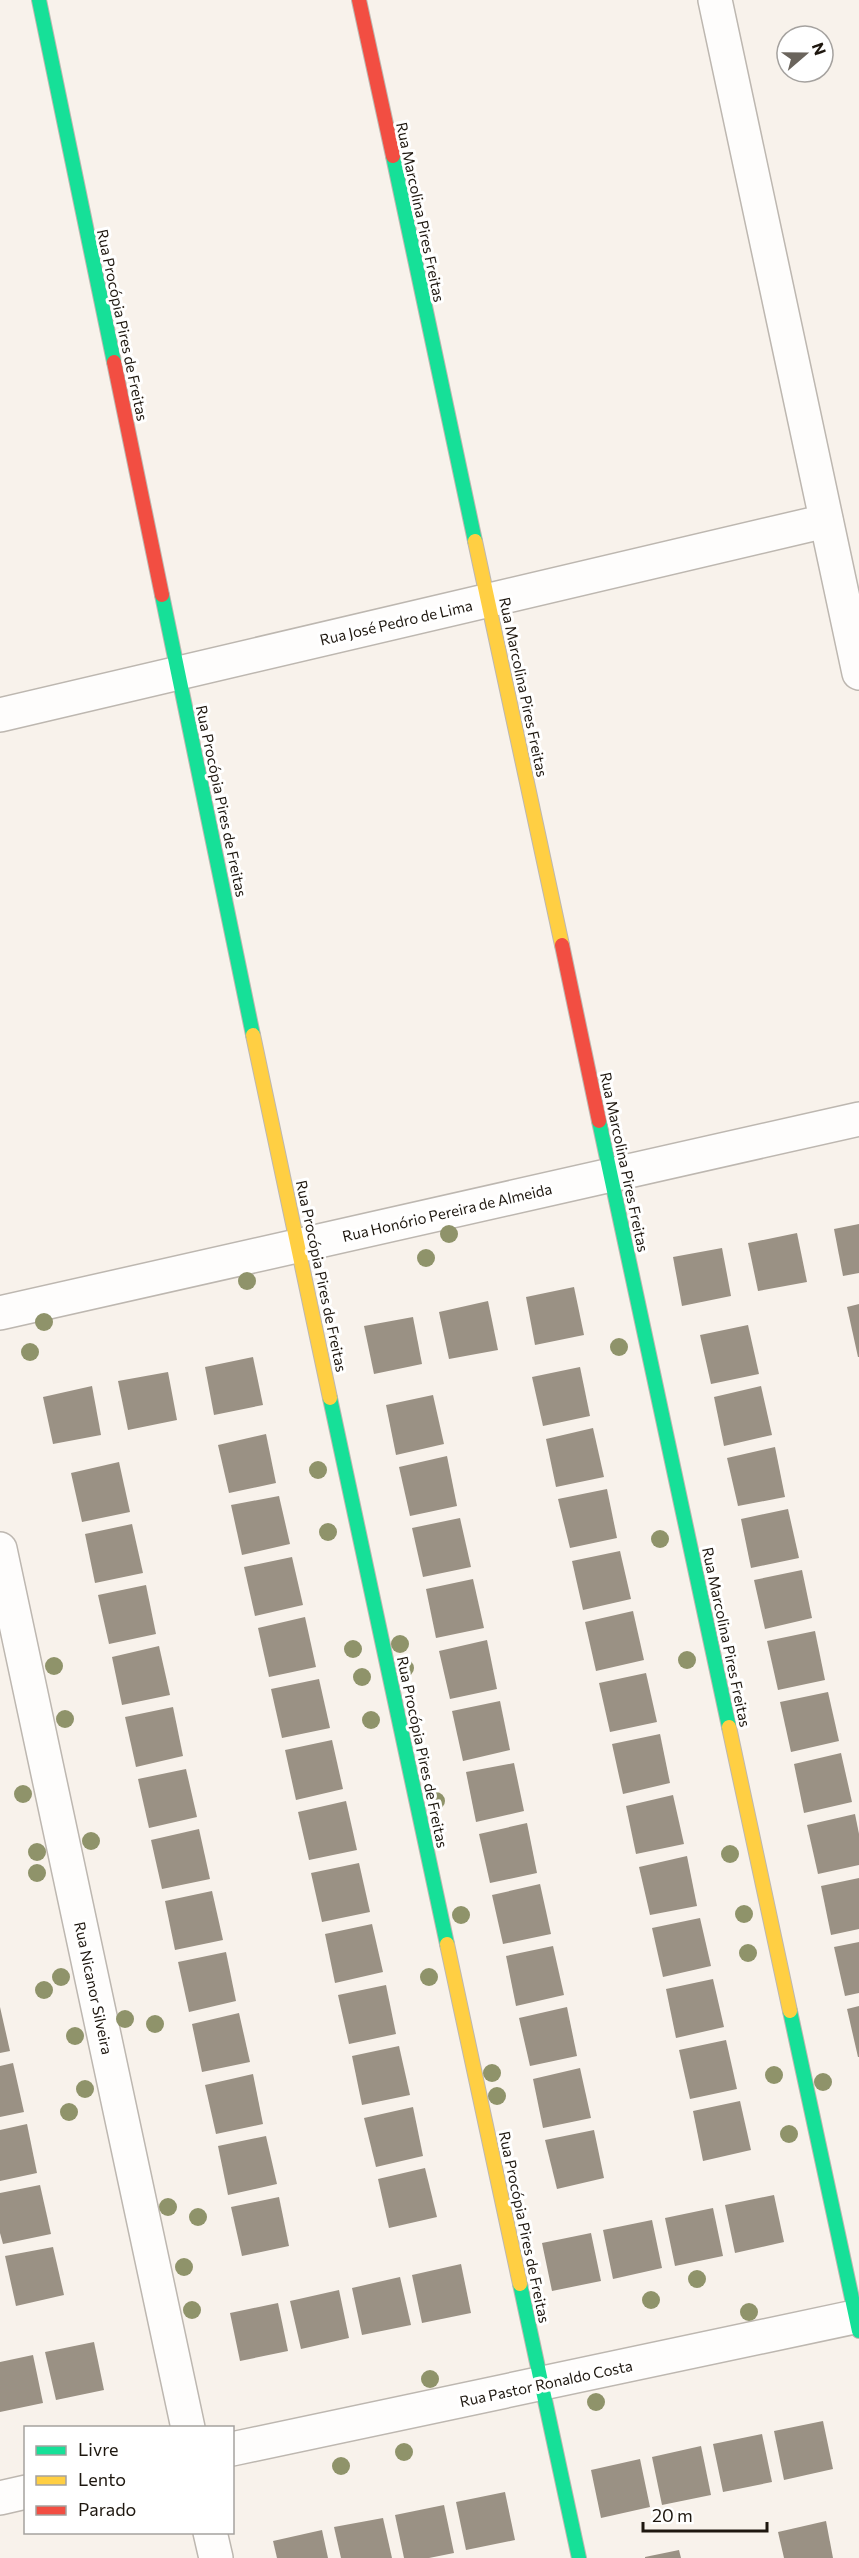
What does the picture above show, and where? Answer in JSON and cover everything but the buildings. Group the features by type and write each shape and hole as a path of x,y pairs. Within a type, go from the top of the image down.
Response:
{"street":[{"name":"Rua Procópia Pires de Freitas","path":"39,0 298,1246 579,2558"},
{"name":"Rua Marcolina Pires Freitas","path":"359,0 858,2322"},
{"path":"715,0 859,673"},
{"name":"Rua José Pedro de Lima","path":"0,715 826,521"},
{"name":"Rua Honório Pereira de Almeida","path":"0,1313 859,1119"},
{"name":"Rua Nicanor Silveira","path":"0,1549 188,2426"},
{"name":"Rua Pastor Ronaldo Costa","path":"234,2449 542,2384 858,2322"},
{"path":"0,2498 24,2492"},
{"path":"210,2534 216,2558"}],"traffic: fast":[{"path":"39,0 114,362"},
{"path":"393,156 475,541"},
{"path":"162,595 253,1035"},
{"path":"599,1121 729,1727"},
{"path":"330,1398 447,1944"},
{"path":"790,2011 859,2331"},
{"path":"520,2284 579,2558"}],"traffic: slow":[{"path":"475,541 562,945"},
{"path":"253,1035 330,1398"},
{"path":"729,1727 790,2011"},
{"path":"447,1944 520,2284"}],"traffic: jam":[{"path":"359,0 393,156"},
{"path":"114,362 162,595"},
{"path":"562,945 599,1121"}]}
